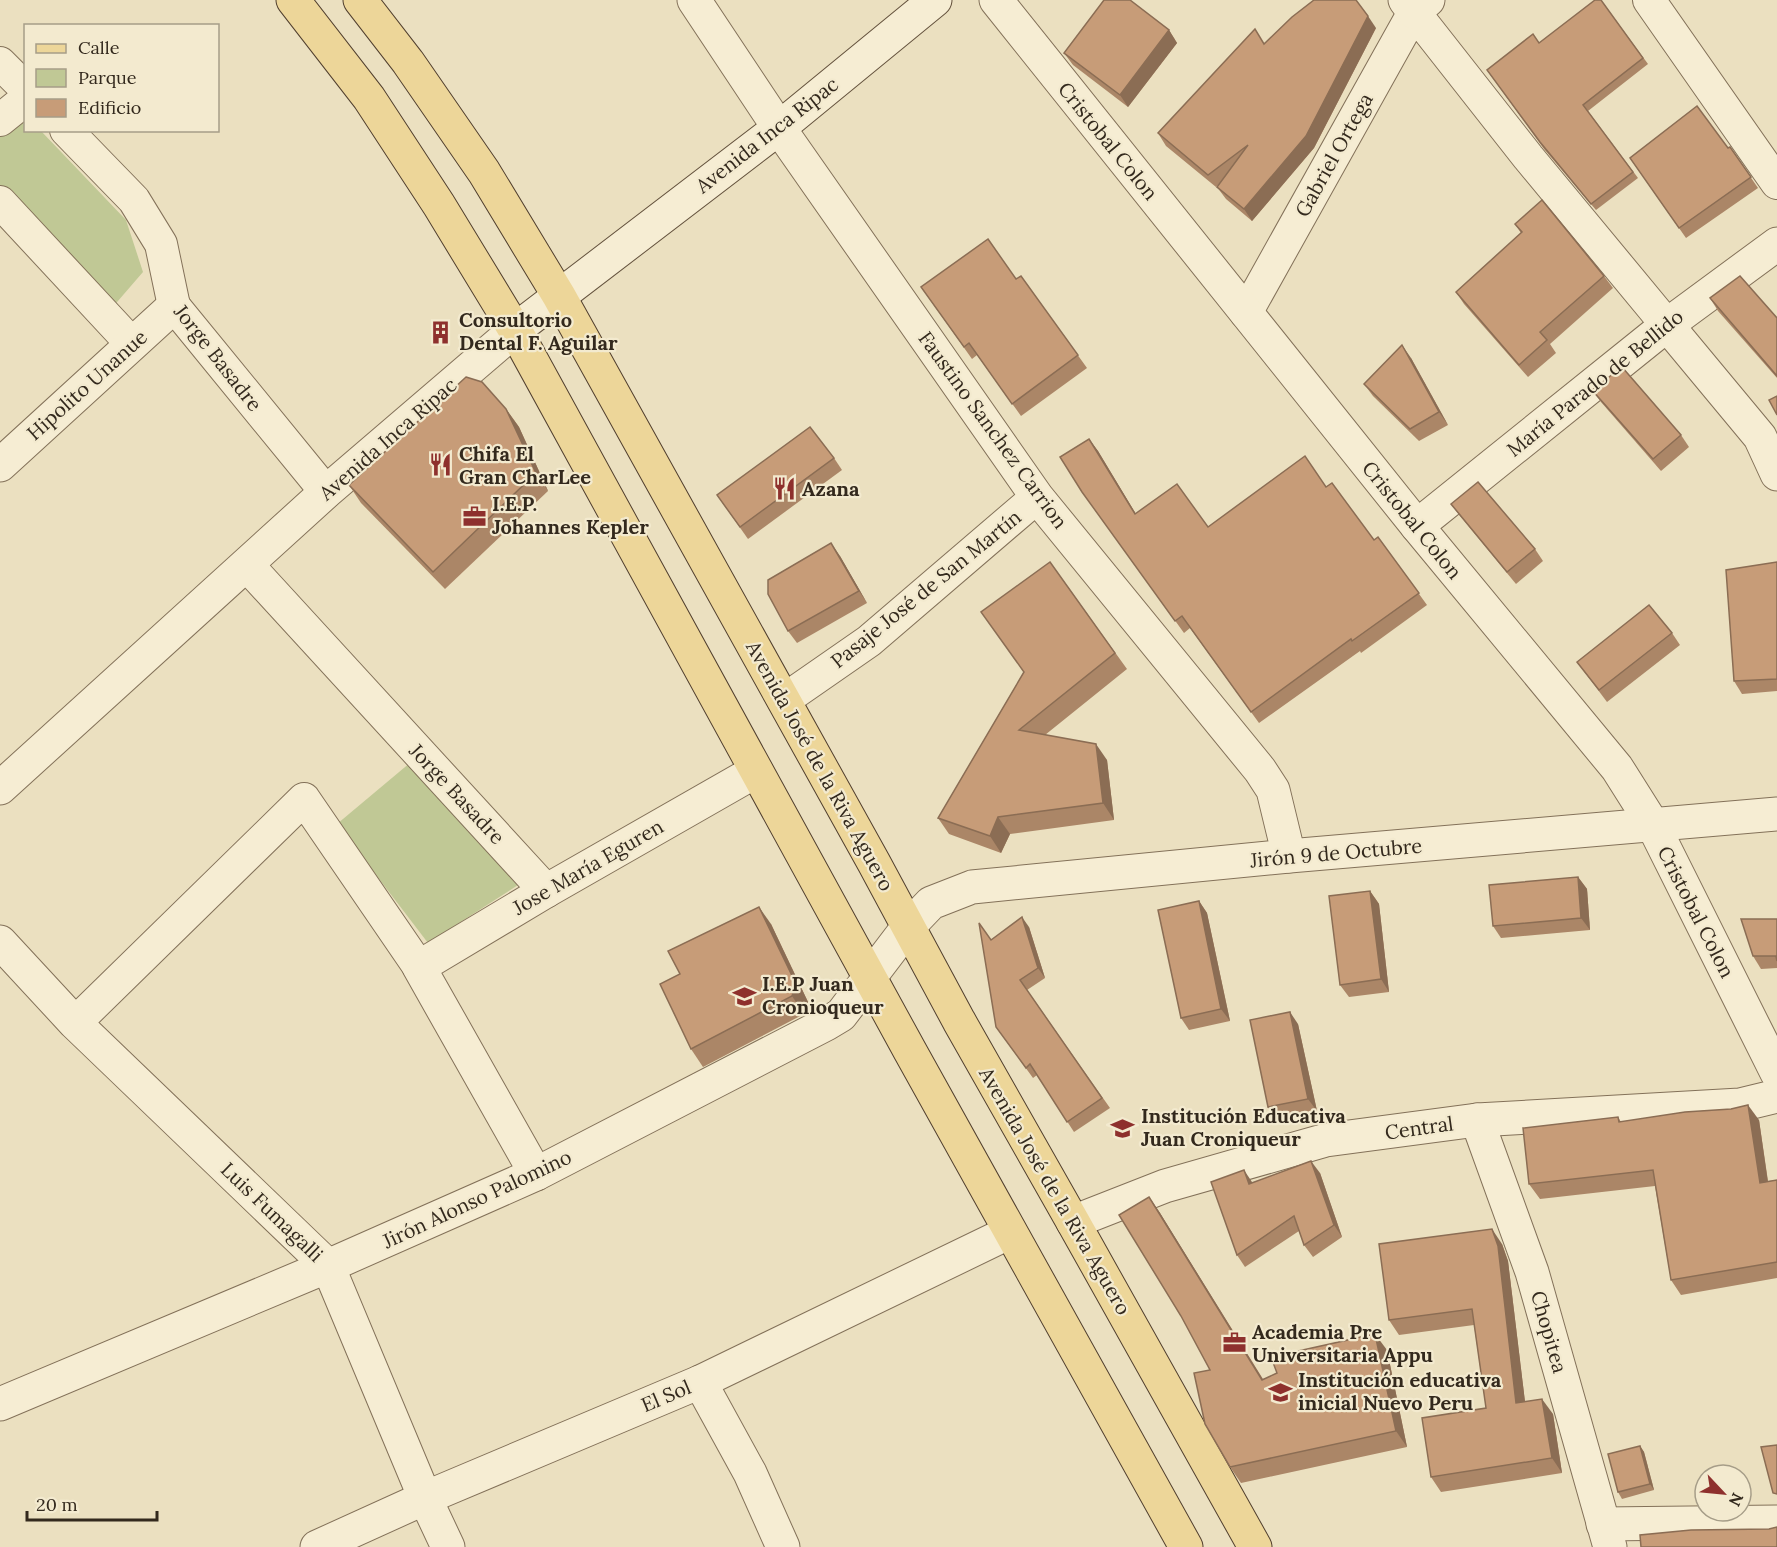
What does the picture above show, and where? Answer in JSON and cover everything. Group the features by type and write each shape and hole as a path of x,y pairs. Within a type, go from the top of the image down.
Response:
{"main road":[{"path":"293,0 369,98 439,205 515,330 1185,1547"},
{"name":"Avenida José de la Riva Aguero","path":"360,0 408,62 484,172 559,296 784,700 966,1034 1255,1547"}],"street":[{"name":"Faustino Sanchez Carrion","path":"694,0 779,128 1037,497 1260,770 1273,790 1289,856"},
{"name":"Avenida Inca Ripac","path":"0,788 326,492 515,330 779,128 935,0"},
{"name":"Cristobal Colon","path":"996,0 1417,526 1617,768 1653,825 1777,1072"},
{"path":"1649,0 1777,183"},
{"name":"Gabriel Ortega","path":"1246,313 1416,4"},
{"path":"1416,4 1528,158 1761,437 1777,474"},
{"path":"0,63 24,87"},
{"path":"0,120 24,101"},
{"name":"Jorge Basadre","path":"68,132 134,200 161,244 174,306 326,492"},
{"path":"0,202 132,344"},
{"name":"María Parado de Bellido","path":"1417,526 1667,325 1777,244"},
{"name":"Hipolito Unanue","path":"0,465 174,306"},
{"name":"Pasaje José de San Martín","path":"784,700 869,641 1037,497"},
{"name":"Jorge Basadre","path":"247,565 546,891"},
{"name":"Jose María Eguren","path":"420,966 756,771"},
{"path":"75,1023 304,799 420,966 536,1174"},
{"name":"Jirón 9 de Octubre","path":"908,927 931,903 972,887 1289,856 1777,814"},
{"name":"Jirón Alonso Palomino","path":"0,1404 328,1266 536,1174 842,1016 908,927"},
{"name":"Luis Fumagalli","path":"0,942 75,1023 328,1266 425,1498 448,1547"},
{"name":"Central","path":"1073,1222 1165,1186 1326,1140 1477,1120 1740,1104 1777,1096"},
{"name":"Chopitea","path":"1477,1120 1532,1272 1607,1535"},
{"name":"El Sol","path":"317,1547 425,1498 700,1382 1010,1232"},
{"path":"700,1382 750,1473 783,1547"},
{"path":"1607,1535 1777,1522"}],"green space":[{"path":"24,115 24,132 42,132 126,220 143,272 111,309 0,188 0,132"},
{"path":"411,762 518,885 428,943 337,824"}],"building":[{"path":"1104,0 1130,0 1169,30 1120,95 1064,53"},
{"path":"1314,0 1356,0 1368,16 1306,136 1244,209 1217,187 1248,145 1208,175 1158,133 1255,29 1264,44"},
{"path":"1595,0 1601,0 1643,58 1583,105 1633,172 1591,204 1540,142 1487,70 1533,34 1539,43"},
{"path":"1697,106 1751,177 1679,228 1630,158"},
{"path":"1542,200 1604,276 1540,332 1547,340 1519,365 1456,292 1522,232 1515,224"},
{"path":"988,239 1016,279 1021,276 1078,355 1012,404 969,343 964,347 921,287"},
{"path":"1740,276 1777,318 1777,376 1710,298"},
{"path":"1402,345 1439,412 1410,429 1364,384"},
{"path":"1622,367 1681,435 1653,459 1592,390"},
{"path":"466,377 482,382 506,409 536,473 433,572 349,485"},
{"path":"1777,396 1777,415 1769,400"},
{"name":"Azana","path":"810,427 834,458 740,527 717,495"},
{"path":"1089,439 1135,514 1177,484 1208,527 1305,456 1326,487 1332,483 1374,540 1378,537 1419,593 1251,712 1182,616 1175,621 1082,492 1060,457"},
{"path":"1478,482 1535,549 1507,572 1451,504"},
{"path":"831,543 859,591 788,631 768,594 768,580"},
{"path":"1050,562 1115,653 1019,730 1096,744 1103,803 998,817 990,836 938,818 1024,672 981,612"},
{"path":"1777,562 1777,679 1734,681 1726,570"},
{"path":"1649,605 1672,633 1599,690 1577,662"},
{"path":"1578,877 1581,918 1493,926 1489,885"},
{"path":"1370,891 1381,979 1340,985 1329,896"},
{"path":"1199,901 1221,1009 1181,1018 1158,910"},
{"name":"I.E.P Juan Cronioqueur","path":"759,907 796,984 792,996 691,1049 660,984 680,974 668,951"},
{"path":"1022,917 1038,968 1020,980 1102,1098 1067,1122 1030,1064 1026,1068 996,1027 979,923 991,940"},
{"path":"1741,919 1777,919 1777,961 1776,956 1753,956"},
{"path":"1290,1012 1308,1099 1268,1107 1250,1020"},
{"path":"1748,1105 1760,1183 1777,1180 1777,1262 1671,1280 1653,1170 1529,1184 1523,1128 1618,1117 1619,1122"},
{"path":"1311,1161 1334,1225 1304,1245 1294,1216 1237,1255 1211,1182 1244,1170 1249,1184"},
{"path":"1149,1197 1262,1380 1277,1373 1271,1357 1375,1334 1396,1431 1230,1467 1205,1424 1194,1373 1210,1370 1181,1316 1119,1215"},
{"path":"1492,1229 1498,1246 1516,1403 1542,1399 1552,1458 1431,1477 1422,1418 1486,1408 1472,1309 1389,1320 1379,1244"},
{"path":"1777,1445 1777,1494 1773,1493 1761,1447"},
{"path":"1640,1446 1650,1484 1618,1492 1608,1454"},
{"path":"1777,1527 1777,1547 1641,1547 1640,1535 1691,1530"}],"place":[{"name":"Consultorio Dental F. Aguilar","path":"441,332"},
{"name":"Chifa El Gran CharLee","path":"441,465"},
{"name":"Azana","path":"784,489"},
{"name":"I.E.P. Johannes Kepler","path":"474,516"},
{"name":"I.E.P Juan Cronioqueur","path":"744,996"},
{"name":"Institución Educativa Juan Croniqueur","path":"1123,1128"},
{"name":"Academia Pre Universitaria Appu","path":"1234,1343"},
{"name":"Institución educativa inicial Nuevo Peru","path":"1280,1392"}]}
